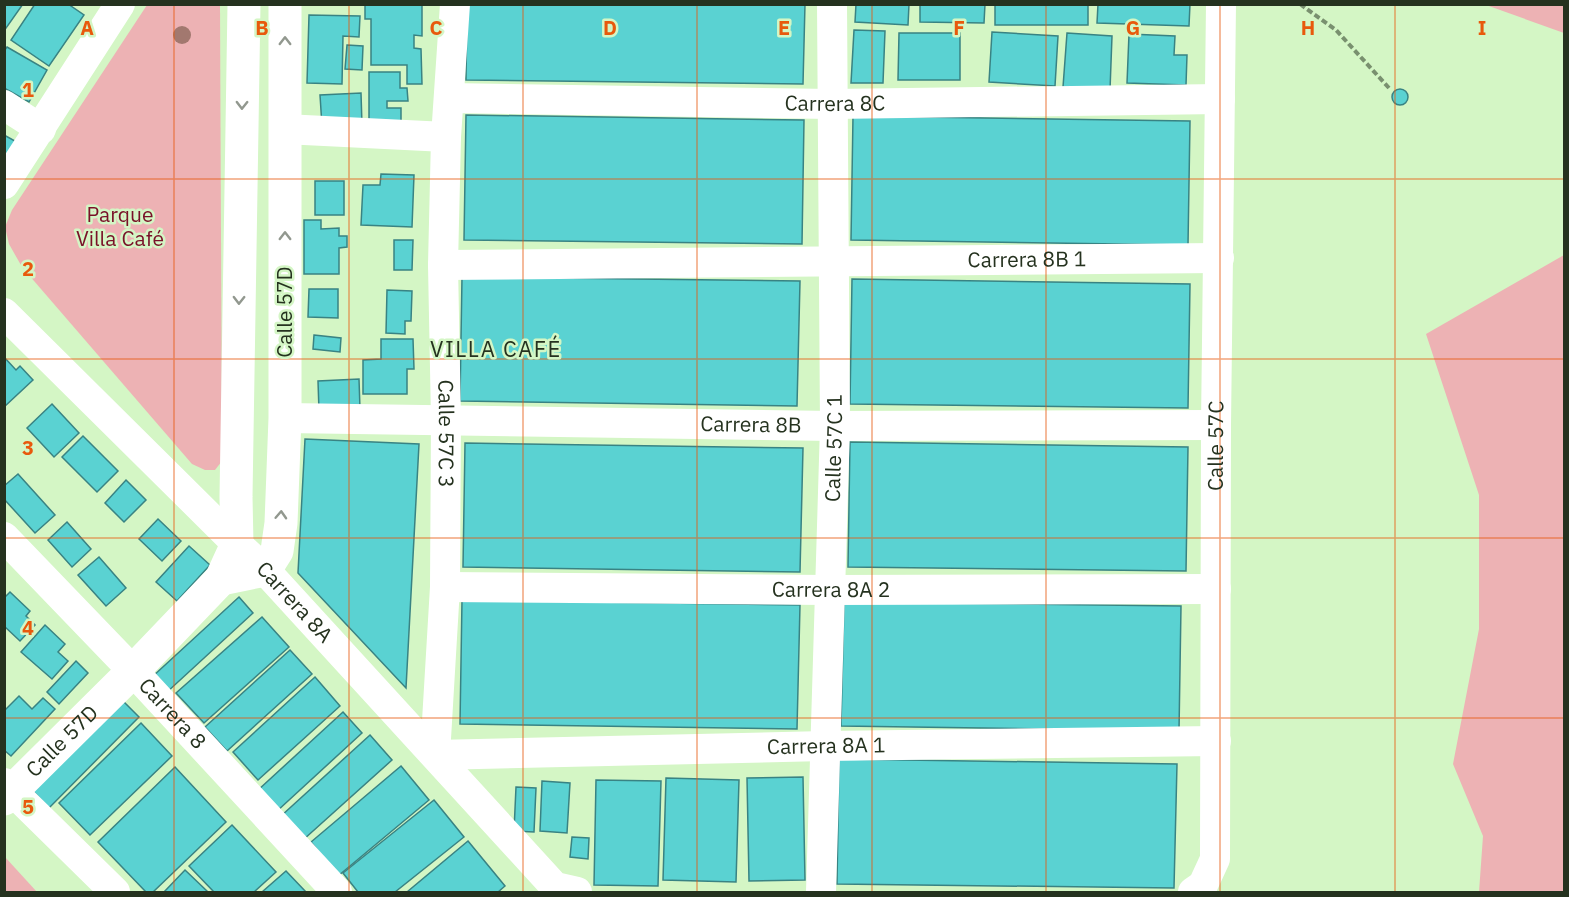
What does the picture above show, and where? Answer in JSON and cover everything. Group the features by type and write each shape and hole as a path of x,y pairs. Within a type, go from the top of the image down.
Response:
{"street":[{"path":"4,184 120,4"},
{"name":"Calle 57D","path":"7,791 133,671 221,579 237,544 236,473 244,4"},
{"name":"Calle 57D","path":"265,570 277,551 281,523 285,418 285,4"},
{"name":"Calle 57C 3","path":"435,755 445,587 446,420 443,265 446,137 455,4"},
{"name":"Calle 57C 1","path":"821,892 836,426 832,4"},
{"name":"Calle 57C","path":"1198,889 1215,859 1216,425 1221,4"},
{"name":"Carrera 8C","path":"450,98 832,104 1220,99"},
{"path":"4,105 41,129"},
{"path":"284,129 446,137"},
{"name":"Carrera 8B 1","path":"834,262 1219,258"},
{"path":"443,265 834,262"},
{"name":"Carrera 8A","path":"4,313 265,570 560,891"},
{"name":"Carrera 8B","path":"285,418 836,426 1216,425"},
{"name":"Carrera 8","path":"4,537 133,671 337,892"},
{"path":"221,579 265,570"},
{"name":"Carrera 8A 2","path":"445,587 830,590 1216,589"},
{"name":"Carrera 8A 1","path":"435,755 825,746 1216,741"},
{"path":"7,791 115,892"}],"path":[{"path":"1300,4 1336,30 1389,88"}],"green space":[{"name":"Parque Villa Café","path":"147,5 220,5 222,461 215,470 205,470 192,464 22,267 9,244 5,227 12,210"},
{"path":"1486,5 1564,5 1564,33"},
{"path":"1564,255 1564,892 1479,892 1483,836 1453,764 1479,629 1479,495 1426,334"},
{"path":"5,857 37,892 5,892"}],"building":[{"path":"4,4 23,4 4,31"},
{"path":"35,4 68,4 84,15 49,66 11,40"},
{"path":"365,4 422,4 422,36 414,35 414,48 421,49 422,84 407,84 407,65 371,65 371,19 365,19"},
{"path":"467,4 805,4 803,84 466,80"},
{"path":"856,4 909,4 908,25 855,22"},
{"path":"920,4 985,4 984,23 920,22"},
{"path":"995,4 1088,4 1088,25 995,25"},
{"path":"1098,4 1190,4 1189,26 1097,23"},
{"path":"309,15 360,16 359,37 343,36 342,84 307,83"},
{"path":"854,30 885,31 883,83 851,83"},
{"path":"992,32 1058,36 1055,86 989,82"},
{"path":"899,33 960,33 960,80 898,80"},
{"path":"1067,33 1112,36 1110,90 1063,87"},
{"path":"1129,34 1175,36 1174,55 1187,55 1186,85 1127,83"},
{"path":"347,45 363,46 362,70 345,69"},
{"path":"7,47 47,70 29,102 4,88 4,51"},
{"path":"369,72 400,72 400,88 407,88 408,101 387,101 387,108 401,108 401,127 369,127"},
{"path":"1400,89 1406,91 1408,97 1406,103 1400,105 1394,103 1392,97 1394,91"},
{"path":"361,93 362,125 322,126 320,95"},
{"path":"466,115 804,120 802,244 464,240"},
{"path":"853,116 1190,121 1188,245 851,240"},
{"path":"4,135 15,141 4,161"},
{"path":"381,174 414,175 412,227 361,225 363,185 380,185"},
{"path":"315,181 344,181 344,215 315,215"},
{"path":"304,220 321,220 321,229 339,228 339,236 347,236 347,247 339,248 339,274 304,274"},
{"path":"394,240 413,240 412,270 394,270"},
{"path":"462,277 800,281 797,406 460,401"},
{"path":"852,279 1190,284 1188,408 850,404"},
{"path":"309,289 338,289 338,318 308,317"},
{"path":"387,290 412,291 411,321 405,321 405,334 386,333"},
{"path":"314,335 341,338 340,352 313,349"},
{"path":"381,339 413,339 414,369 407,369 407,394 363,394 363,360 381,359"},
{"path":"4,357 16,370 20,366 33,380 4,407"},
{"path":"359,379 360,409 319,411 318,381"},
{"path":"52,404 79,433 54,457 27,428"},
{"path":"83,436 118,471 97,492 62,457"},
{"path":"305,439 419,444 406,688 298,573"},
{"path":"850,442 1188,447 1186,571 848,567"},
{"path":"465,443 803,448 800,572 463,567"},
{"path":"18,474 55,515 35,533 4,499 4,486"},
{"path":"126,480 146,500 124,522 105,503"},
{"path":"158,519 181,541 162,561 139,539"},
{"path":"67,522 91,549 72,567 48,540"},
{"path":"189,546 210,565 177,601 156,582"},
{"path":"99,557 126,588 106,606 78,575"},
{"path":"10,592 30,611 26,616 35,625 20,641 4,626 4,598"},
{"path":"239,597 253,613 166,693 152,677"},
{"path":"462,600 800,605 797,729 460,724"},
{"path":"844,602 1181,606 1179,731 841,726"},
{"path":"262,617 289,647 204,723 176,693"},
{"path":"45,625 65,644 58,652 68,661 52,679 21,652"},
{"path":"290,650 312,674 227,751 205,727"},
{"path":"76,661 88,673 59,704 47,692"},
{"path":"315,677 340,706 258,780 233,752"},
{"path":"19,696 32,709 43,698 55,709 11,756 4,750 4,711"},
{"path":"122,700 139,717 49,808 32,790"},
{"path":"343,712 362,733 276,812 257,791"},
{"path":"141,723 172,756 90,835 59,803"},
{"path":"370,735 392,760 303,840 281,816"},
{"path":"839,759 1177,764 1174,888 837,884"},
{"path":"401,766 429,800 338,876 311,842"},
{"path":"175,767 226,822 153,892 146,892 98,842"},
{"path":"803,777 805,880 749,881 747,778"},
{"path":"666,778 739,780 736,882 663,880"},
{"path":"596,780 661,781 658,886 594,885"},
{"path":"542,781 570,783 567,833 540,831"},
{"path":"516,787 536,788 534,832 514,831"},
{"path":"434,800 464,837 395,892 358,892 343,873"},
{"path":"232,825 276,872 254,892 214,892 189,866"},
{"path":"572,837 589,838 588,859 570,857"},
{"path":"468,841 505,886 498,892 407,892"},
{"path":"185,870 208,892 164,892"},
{"path":"286,871 306,892 262,892"}],"district":[{"name":"VILLA CAFÉ","path":"496,349"}]}
